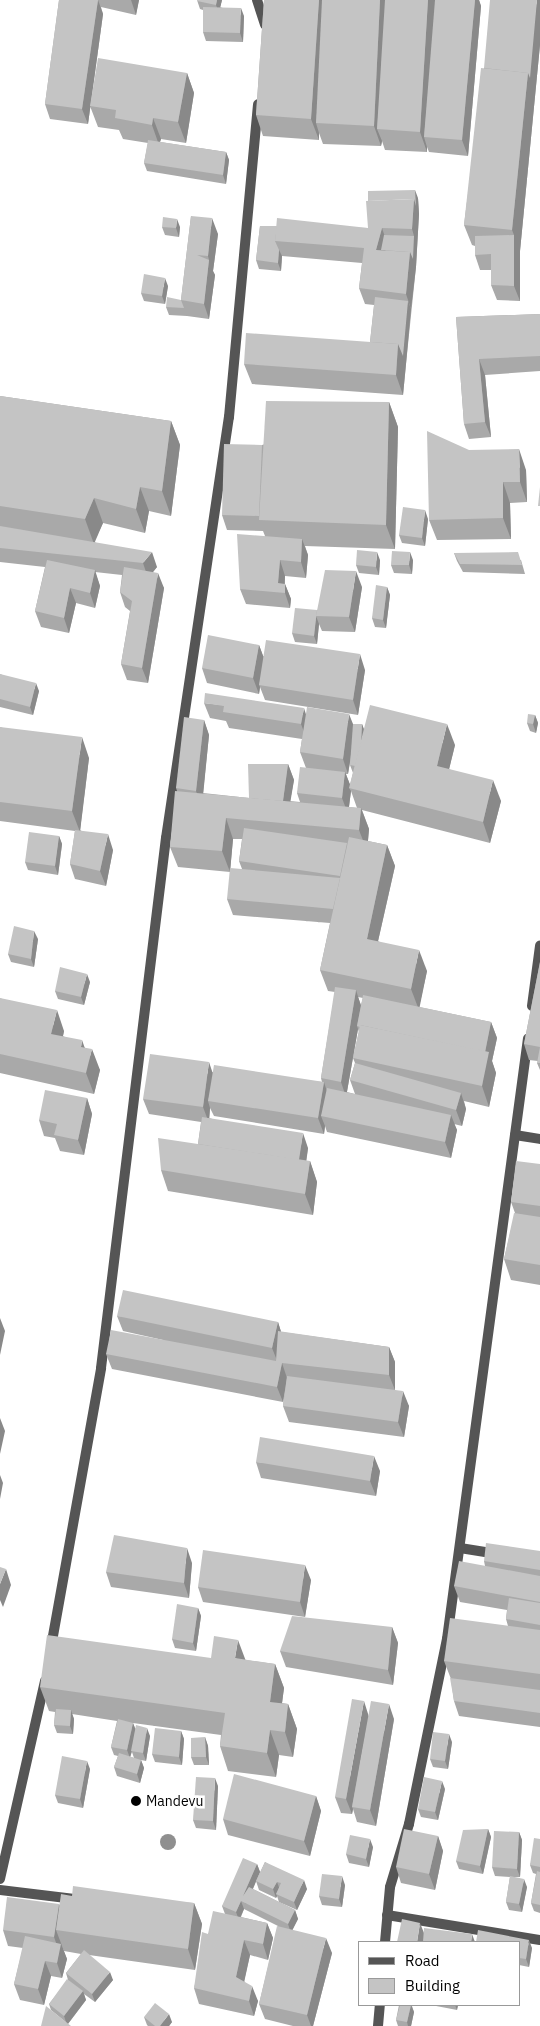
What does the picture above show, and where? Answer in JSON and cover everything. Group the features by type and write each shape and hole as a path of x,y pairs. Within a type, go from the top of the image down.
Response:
{"street":[{"path":"257,0 264,14 264,35"},
{"path":"0,1879 48,1663 101,1368 166,838 229,417 259,94"},
{"path":"385,1941 386,1915 447,1639 540,946"},
{"path":"515,1135 540,1139"},
{"path":"460,1548 513,1556"},
{"path":"0,1890 87,1900"},
{"path":"386,1915 540,1940"},
{"path":"378,2026 380,2006"}],"building":[{"path":"59,0 98,0 82,109 45,104"},
{"path":"197,0 217,0 216,5"},
{"path":"264,0 319,0 311,119 256,115"},
{"path":"322,0 380,0 374,126 316,123"},
{"path":"385,0 428,0 420,132 377,129"},
{"path":"435,0 475,0 462,140 424,137"},
{"path":"490,0 537,0 530,78 528,73 484,68"},
{"path":"203,7 241,8 240,33 203,32"},
{"path":"98,58 187,73 178,122 153,118 152,125 115,118 116,110 90,106"},
{"path":"481,68 528,73 512,230 464,225"},
{"path":"148,140 226,152 223,175 144,163"},
{"path":"415,190 416,206 414,199 368,201 368,191"},
{"path":"414,199 412,229 382,228 376,250 410,252 406,294 359,288 364,248 275,241 277,218 368,228 366,201"},
{"path":"191,216 212,218 208,256 197,255 209,260 204,304 181,300"},
{"path":"163,217 177,219 176,228 162,227"},
{"path":"260,226 277,226 275,241 279,250 278,263 256,260"},
{"path":"384,235 414,236 413,259 410,252 381,250"},
{"path":"514,235 514,286 491,285 491,254 475,255 475,236"},
{"path":"144,274 165,278 162,296 141,293"},
{"path":"167,297 181,300 184,308 166,307"},
{"path":"375,297 408,301 403,356 398,344 370,342"},
{"path":"540,314 540,356 479,359 485,422 464,424 456,317"},
{"path":"246,333 398,344 396,375 244,364"},
{"path":"0,396 171,421 162,491 140,487 136,509 94,498 85,519 0,506"},
{"path":"266,401 389,402 386,525 259,520"},
{"path":"427,431 469,450 519,449 520,482 503,482 503,518 429,520"},
{"path":"224,444 262,445 259,516 222,515"},
{"path":"540,487 540,506 538,506"},
{"path":"403,507 425,510 422,538 399,535"},
{"path":"0,526 152,552 143,563 0,548"},
{"path":"237,534 302,539 301,562 280,560 278,583 285,584 285,593 240,589"},
{"path":"357,550 377,552 376,567 356,565"},
{"path":"392,551 410,552 409,565 391,565"},
{"path":"518,552 522,565 460,564 454,553"},
{"path":"47,560 95,570 90,593 70,588 64,618 35,611"},
{"path":"124,567 158,573 142,668 121,664 132,601 120,592"},
{"path":"325,570 356,571 349,617 316,616"},
{"path":"376,585 387,587 383,620 372,618"},
{"path":"295,608 317,610 314,636 292,633"},
{"path":"208,635 259,645 253,678 202,668"},
{"path":"266,640 360,654 353,700 259,685"},
{"path":"0,674 36,683 30,707 0,699"},
{"path":"205,693 304,708 301,724 223,712 224,706 204,703"},
{"path":"370,705 447,724 437,766 493,780 483,822 349,788"},
{"path":"307,707 349,714 343,759 300,752"},
{"path":"528,714 535,715 533,724 527,723"},
{"path":"184,717 204,720 196,791 176,788"},
{"path":"353,724 362,724 361,743 355,766 350,765"},
{"path":"0,727 82,737 72,811 0,802"},
{"path":"248,764 288,764 283,801 249,798"},
{"path":"300,767 345,772 342,798 297,793"},
{"path":"175,791 361,808 359,830 226,818 222,851 170,847"},
{"path":"244,828 347,843 340,876 239,861"},
{"path":"75,830 108,834 100,871 70,864"},
{"path":"29,832 59,836 55,866 25,862"},
{"path":"349,837 387,845 367,939 419,950 411,989 320,970"},
{"path":"230,868 340,878 333,909 227,899"},
{"path":"14,926 34,931 31,959 8,954"},
{"path":"540,962 540,1047 524,1044"},
{"path":"60,967 87,974 81,997 55,991"},
{"path":"335,987 356,990 341,1082 321,1078"},
{"path":"363,995 491,1022 485,1052 360,1025 360,1027 357,1026"},
{"path":"0,998 57,1010 51,1034 82,1040 81,1047 92,1049 86,1073 0,1054"},
{"path":"360,1025 489,1052 482,1086 353,1058"},
{"path":"540,1047 540,1063 537,1063"},
{"path":"150,1054 209,1062 203,1107 143,1099"},
{"path":"355,1063 461,1093 456,1110 350,1080"},
{"path":"214,1065 324,1082 318,1118 208,1101"},
{"path":"327,1088 451,1115 445,1142 321,1116"},
{"path":"45,1090 87,1098 78,1140 54,1135 57,1124 39,1120"},
{"path":"202,1117 303,1133 299,1160 198,1144"},
{"path":"158,1138 310,1161 305,1194 161,1170"},
{"path":"516,1161 540,1164 540,1206 511,1202"},
{"path":"514,1213 540,1217 540,1265 504,1259"},
{"path":"123,1290 278,1322 272,1348 117,1316"},
{"path":"111,1330 276,1361 278,1331 389,1347 389,1375 282,1363 277,1387 106,1354"},
{"path":"287,1376 403,1391 398,1422 283,1406"},
{"path":"260,1437 374,1456 370,1481 256,1462"},
{"path":"114,1535 187,1548 184,1583 106,1572"},
{"path":"486,1543 540,1551 540,1570 484,1561"},
{"path":"203,1550 305,1565 300,1602 198,1587"},
{"path":"459,1561 540,1576 540,1602 454,1586"},
{"path":"0,1567 6,1569 0,1584"},
{"path":"509,1598 540,1603 540,1625 506,1619"},
{"path":"177,1604 198,1608 193,1643 172,1639"},
{"path":"292,1616 392,1627 388,1670 280,1651"},
{"path":"450,1618 540,1630 540,1674 444,1661"},
{"path":"47,1635 211,1658 214,1636 238,1640 235,1658 275,1664 270,1702 288,1704 285,1732 270,1730 267,1753 220,1746 225,1713 40,1687"},
{"path":"450,1678 540,1690 540,1713 454,1701"},
{"path":"352,1699 364,1701 346,1799 335,1797"},
{"path":"371,1701 389,1704 370,1810 352,1807"},
{"path":"56,1709 71,1710 70,1726 54,1725"},
{"path":"118,1719 133,1723 127,1750 111,1747"},
{"path":"136,1725 147,1728 143,1753 131,1751"},
{"path":"155,1728 181,1731 179,1757 152,1754"},
{"path":"433,1732 449,1734 445,1761 430,1759"},
{"path":"205,1737 206,1757 191,1757 191,1738"},
{"path":"119,1753 141,1760 137,1774 114,1767"},
{"path":"62,1756 87,1761 80,1799 55,1795"},
{"path":"234,1774 316,1796 304,1841 223,1819"},
{"path":"196,1777 215,1778 213,1821 193,1820"},
{"path":"424,1777 442,1781 435,1812 418,1809"},
{"path":"404,1829 438,1836 429,1874 396,1867"},
{"path":"488,1829 480,1866 456,1861 463,1830"},
{"path":"494,1831 519,1832 517,1869 492,1867"},
{"path":"350,1835 370,1839 366,1859 346,1854"},
{"path":"534,1838 540,1839 540,1867 530,1865"},
{"path":"243,1858 257,1864 243,1896 249,1887 295,1910 288,1924 241,1901 236,1912 222,1906"},
{"path":"265,1862 304,1880 294,1902 276,1894 281,1883 277,1882 273,1889 256,1881"},
{"path":"537,1871 540,1872 540,1905 531,1903"},
{"path":"322,1874 342,1876 339,1899 319,1896"},
{"path":"510,1876 524,1879 519,1904 506,1902"},
{"path":"73,1886 194,1903 188,1949 56,1930 61,1894 72,1896"},
{"path":"7,1897 59,1904 54,1937 3,1930"},
{"path":"213,1911 267,1923 263,1944 244,1940 236,1977 252,1986 249,2001 194,1988 202,1932 208,1934"},
{"path":"402,1919 420,1923 417,1941 397,1941"},
{"path":"277,1926 326,1938 307,2015 259,2004"},
{"path":"424,1928 472,1934 471,1941 423,1941"},
{"path":"478,1930 529,1940 526,1959 520,1958 520,1941 476,1941"},
{"path":"25,1936 61,1944 57,1963 45,1961 38,1989 14,1984"},
{"path":"84,1950 110,1972 92,1994 66,1973"},
{"path":"67,1979 83,1991 64,2016 49,2004"},
{"path":"155,2003 169,2014 160,2026 155,2026 144,2017"},
{"path":"46,2006 71,2026 41,2026"},
{"path":"400,2006 411,2006 407,2022 396,2020"}],"place":[{"name":"Mandevu","path":"136,1801"}]}
